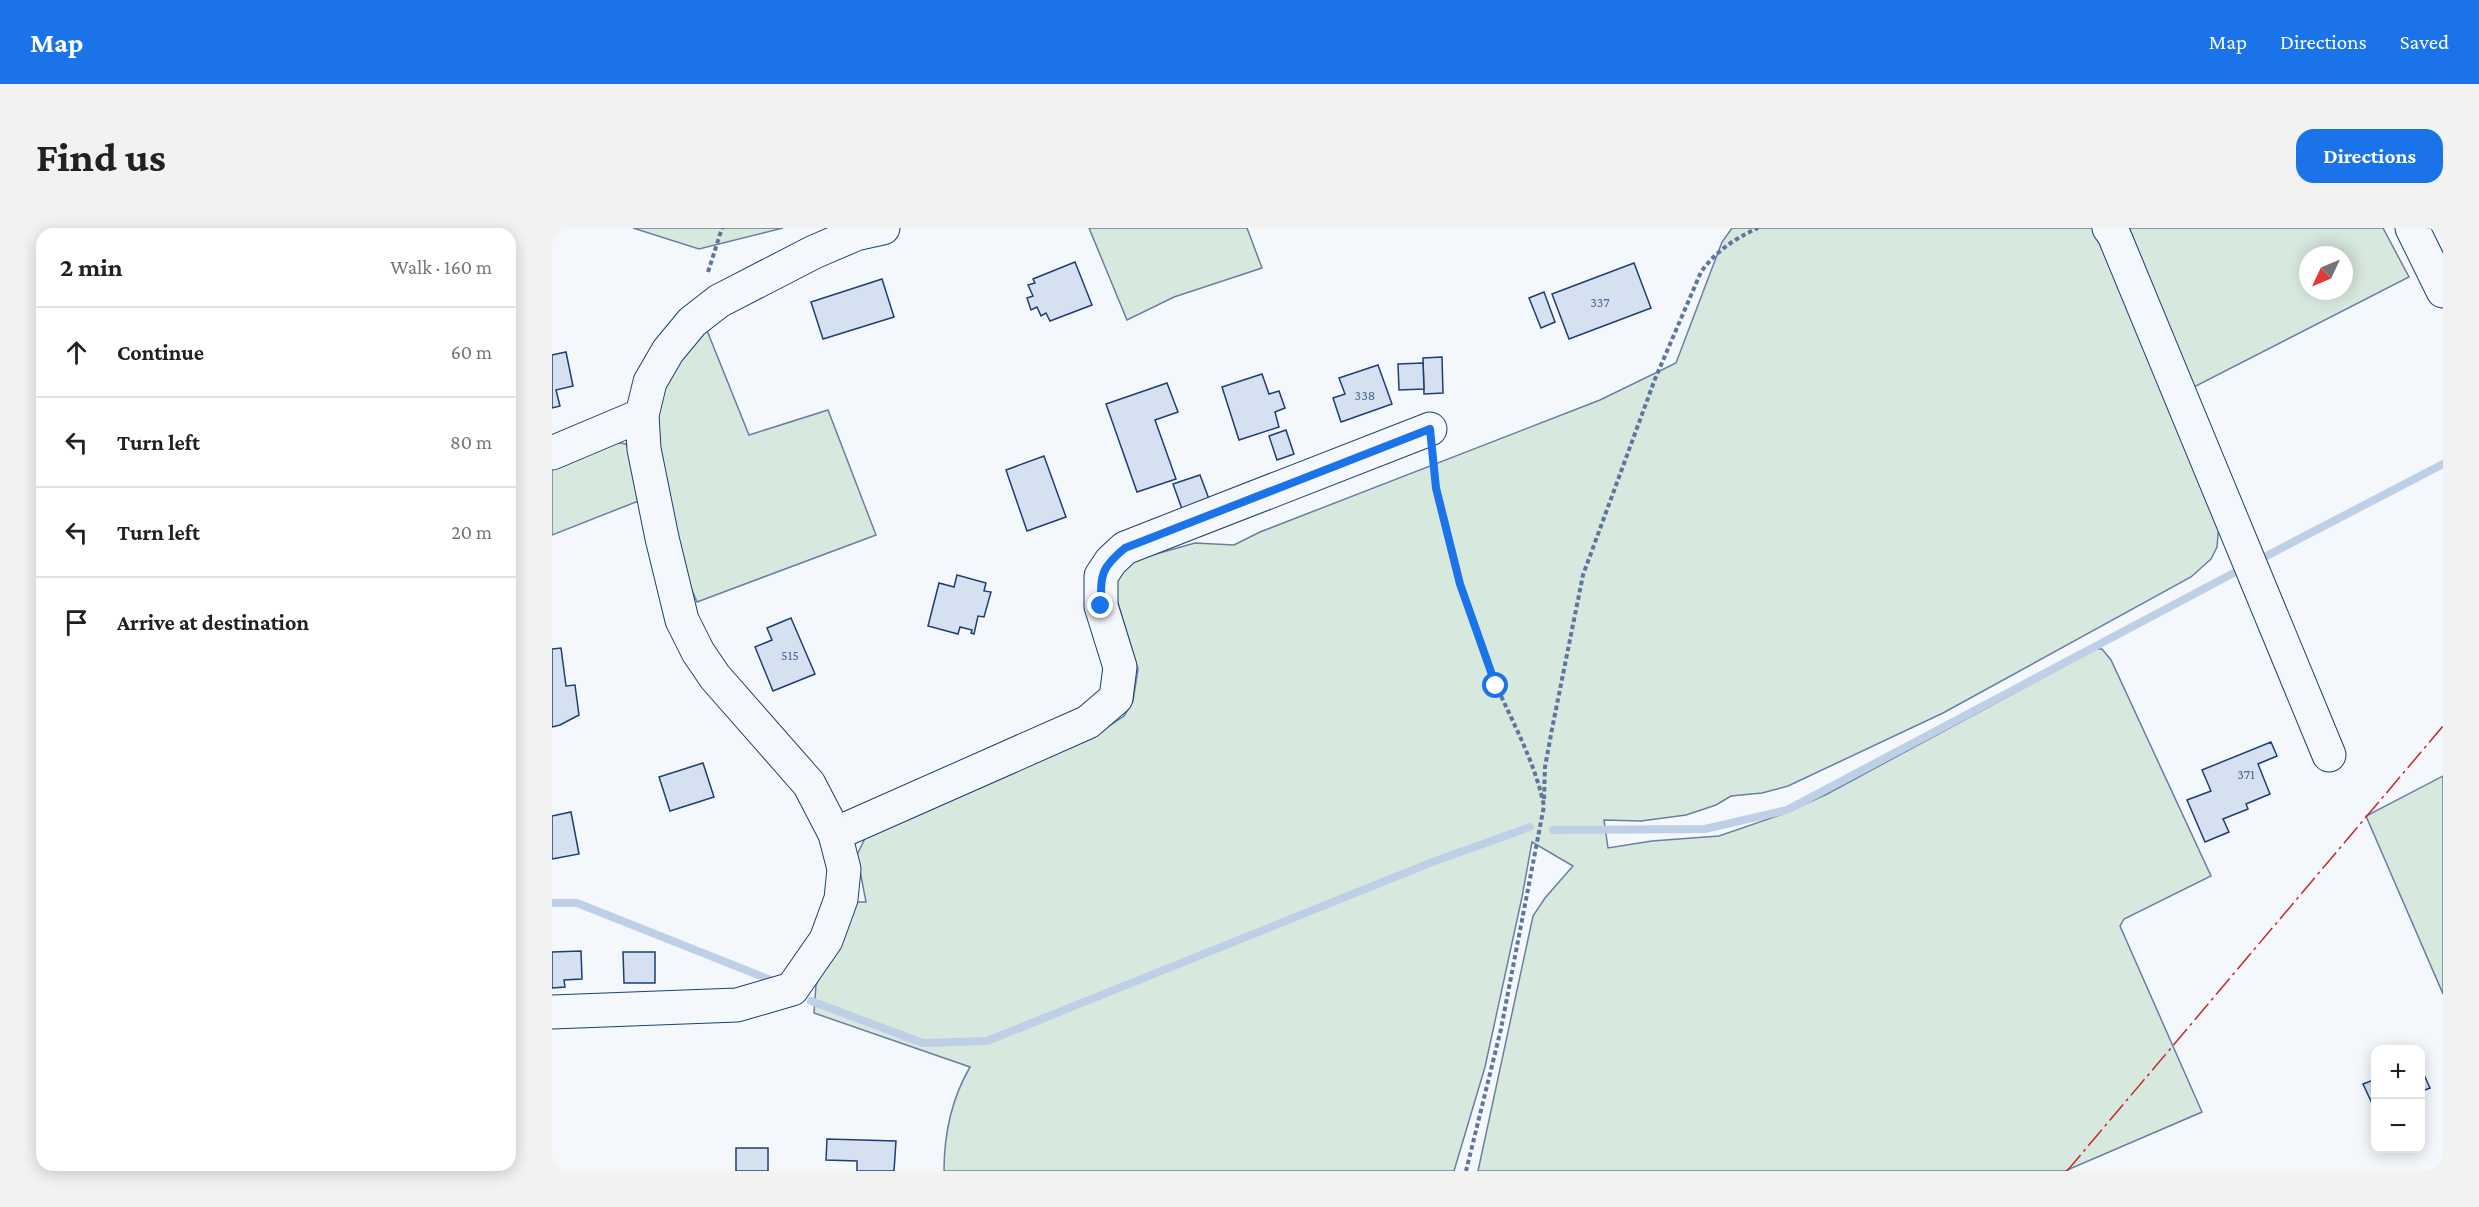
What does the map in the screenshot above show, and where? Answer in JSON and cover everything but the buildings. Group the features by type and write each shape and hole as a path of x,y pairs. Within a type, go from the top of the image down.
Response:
{"street":[{"path":"552,1012 737,1005 792,989 826,940 841,899 844,869 835,834 809,784 714,677 682,620 644,449 642,415 650,382 668,351 693,322 719,302 814,252 856,234 883,228"},
{"path":"2109,228 2114,235 2329,755"},
{"path":"2412,228 2443,291"},
{"path":"552,453 642,415"},
{"path":"835,834 1088,722 1116,698 1120,667 1101,606 1101,576 1110,561 1125,548 1430,429"}],"path":[{"path":"1466,1171 1501,1029 1544,806 1545,767 1556,702 1583,575 1655,379 1701,272 1711,257 1722,248 1758,228"},
{"path":"1430,429 1436,488 1460,584 1496,686 1526,747 1539,783 1544,806"}],"shaded area":[{"path":"633,228 783,228 699,249"},
{"path":"1089,228 1247,228 1262,268 1174,297 1127,320"},
{"path":"1732,228 2095,228 2219,523 2217,547 2211,559 2191,577 1943,713 1788,786 1762,793 1731,796 1716,805 1686,815 1641,821 1604,820 1608,848 1652,841 1719,836 1783,814 1827,794 2096,649 2102,649 2111,660 2211,876 2124,919 2120,926 2202,1112 2065,1171 1478,1171 1533,916 1545,898 1573,866 1532,842 1485,1067 1454,1171 944,1171 950,1117 958,1091 970,1067 814,1013 816,985 853,902 866,902 857,855 867,834 1103,730 1124,716 1133,701 1138,669 1115,593 1117,574 1131,561 1195,543 1234,545 1260,532 1600,400 1676,363 1722,242"},
{"path":"2129,228 2383,228 2409,277 2194,387"},
{"path":"706,328 749,435 828,410 876,535 697,602 679,559 653,446 657,410 670,374"},
{"path":"609,441 626,444 631,455 641,500 552,535 552,465"},
{"path":"2443,776 2443,994 2366,816"}],"waterway":[{"path":"2255,562 2443,464"},
{"path":"1553,830 1705,829 1787,810 2243,568"},
{"path":"811,1001 923,1043 987,1041 1430,863 1530,827"},
{"path":"552,903 577,903 776,982"}],"power":[{"path":"2067,1171 2443,726"}],"route":[{"path":"1101,606 1101,576 1110,561 1125,548 1430,429 1436,488 1460,584 1496,686"}]}
